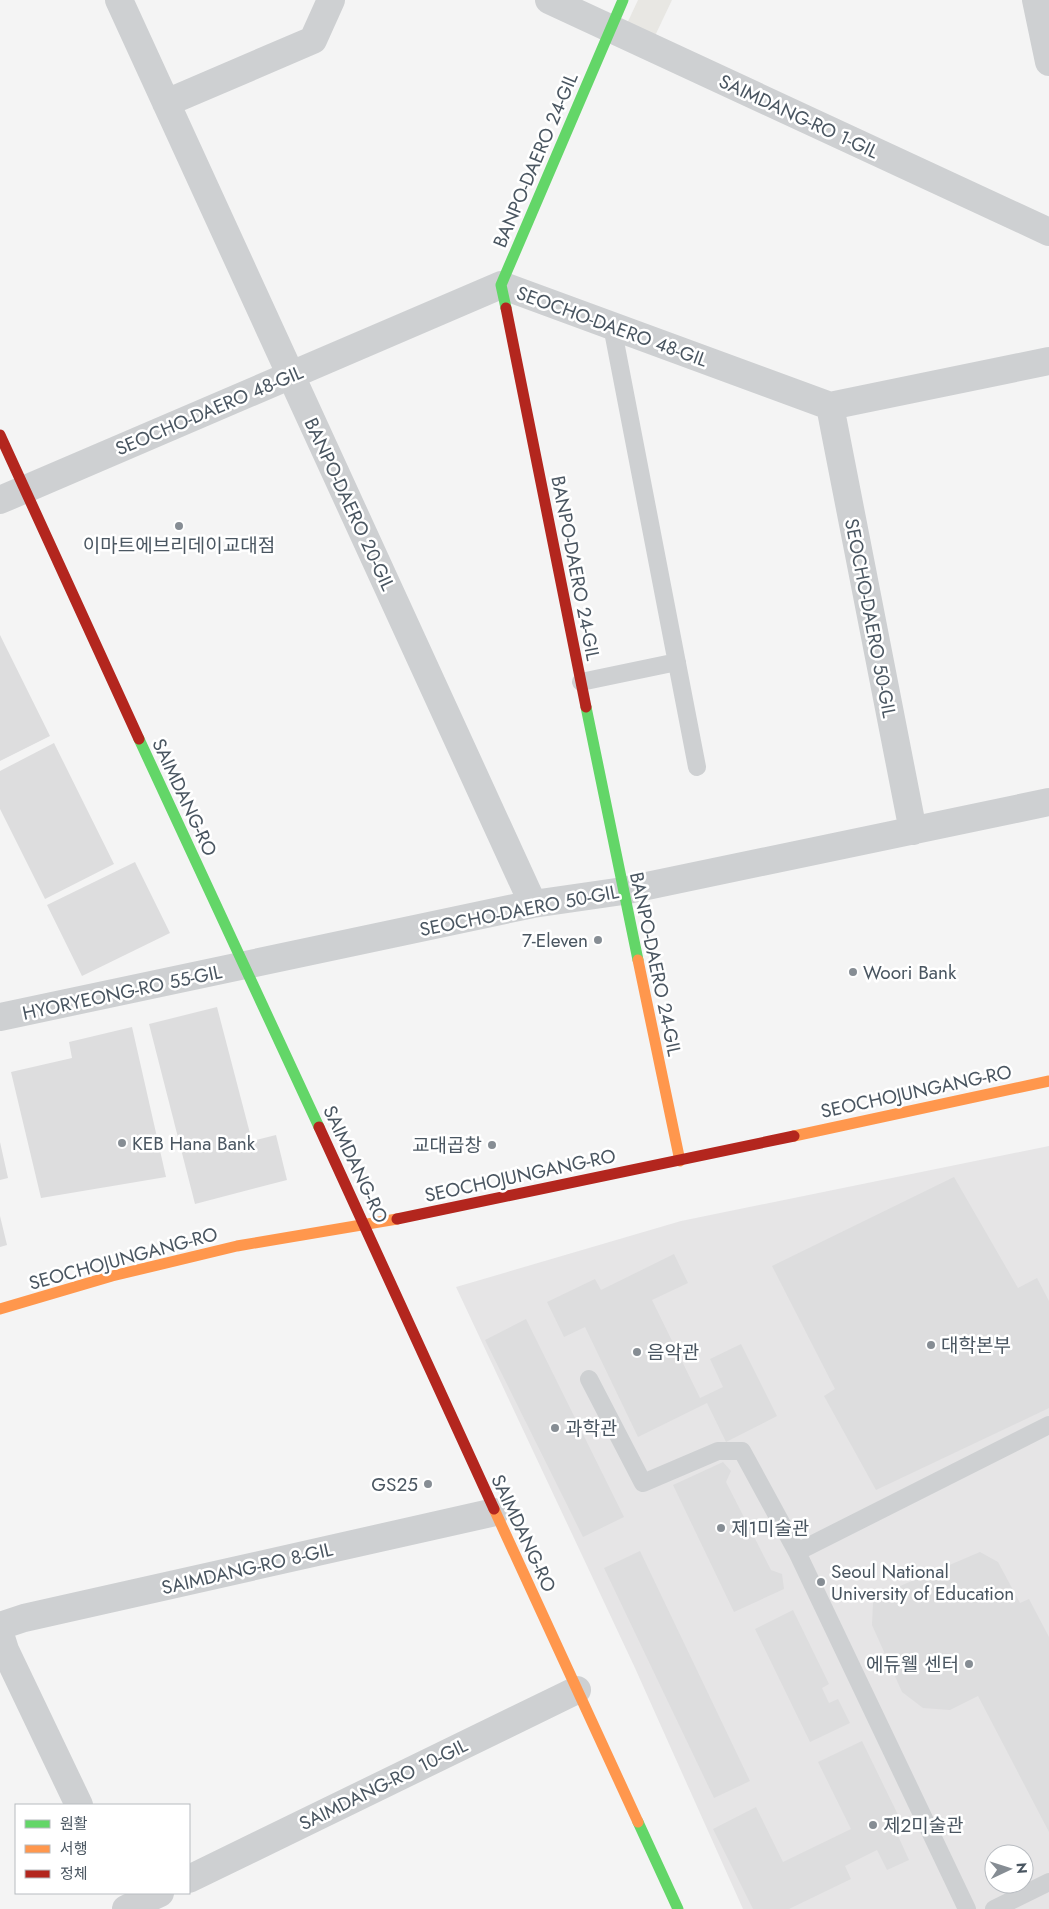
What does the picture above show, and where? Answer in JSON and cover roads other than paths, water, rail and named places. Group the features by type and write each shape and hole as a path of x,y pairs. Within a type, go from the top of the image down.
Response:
{"main road":[{"name":"BANPO-DAERO 24-GIL","path":"623,0 501,285 623,891 680,1160"},
{"name":"SAIMDANG-RO","path":"0,435 243,966 366,1225 576,1690 678,1909"},
{"name":"SEOCHOJUNGANG-RO","path":"0,1309 112,1276 237,1246 366,1225 1049,1081"}],"street":[{"name":"BANPO-DAERO 20-GIL","path":"119,0 533,904"},
{"path":"166,103 312,40 331,0"},
{"name":"SAIMDANG-RO 1-GIL","path":"550,0 1049,232"},
{"path":"1041,10 1049,62"},
{"name":"SEOCHO-DAERO 48-GIL","path":"0,500 24,488 501,285 830,406"},
{"path":"830,406 1049,361"},
{"name":"SEOCHO-DAERO 50-GIL","path":"830,406 913,831"},
{"name":"SEOCHO-DAERO 50-GIL","path":"243,966 533,904 623,891 1049,802"},
{"name":"HYORYEONG-RO 55-GIL","path":"0,1017 243,966"},
{"name":"SAIMDANG-RO 8-GIL","path":"0,1626 24,1618 495,1512"},
{"path":"0,1634 5,1650 79,1804"},
{"name":"SAIMDANG-RO 10-GIL","path":"190,1879 576,1690"},
{"path":"126,1905 157,1894"}],"lane":[{"path":"612,326 697,767"},
{"path":"581,682 676,662"},
{"path":"589,1379 643,1483 718,1451 742,1451 797,1552 967,1909"},
{"path":"797,1552 1049,1425"},
{"path":"994,1909 1049,1882"}],"place":[{"name":"이마트에브리데이교대점","path":"179,526"},
{"name":"7-Eleven","path":"598,940"},
{"name":"Woori Bank","path":"853,972"},
{"name":"KEB Hana Bank","path":"122,1143"},
{"name":"교대곱창","path":"492,1145"},
{"name":"대학본부","path":"931,1345"},
{"name":"음악관","path":"637,1352"},
{"name":"과학관","path":"555,1428"},
{"name":"GS25","path":"428,1484"},
{"name":"제1미술관","path":"721,1528"},
{"name":"Seoul National University of Education","path":"821,1582"},
{"name":"에듀웰 센터","path":"969,1664"},
{"name":"제2미술관","path":"873,1825"}]}
